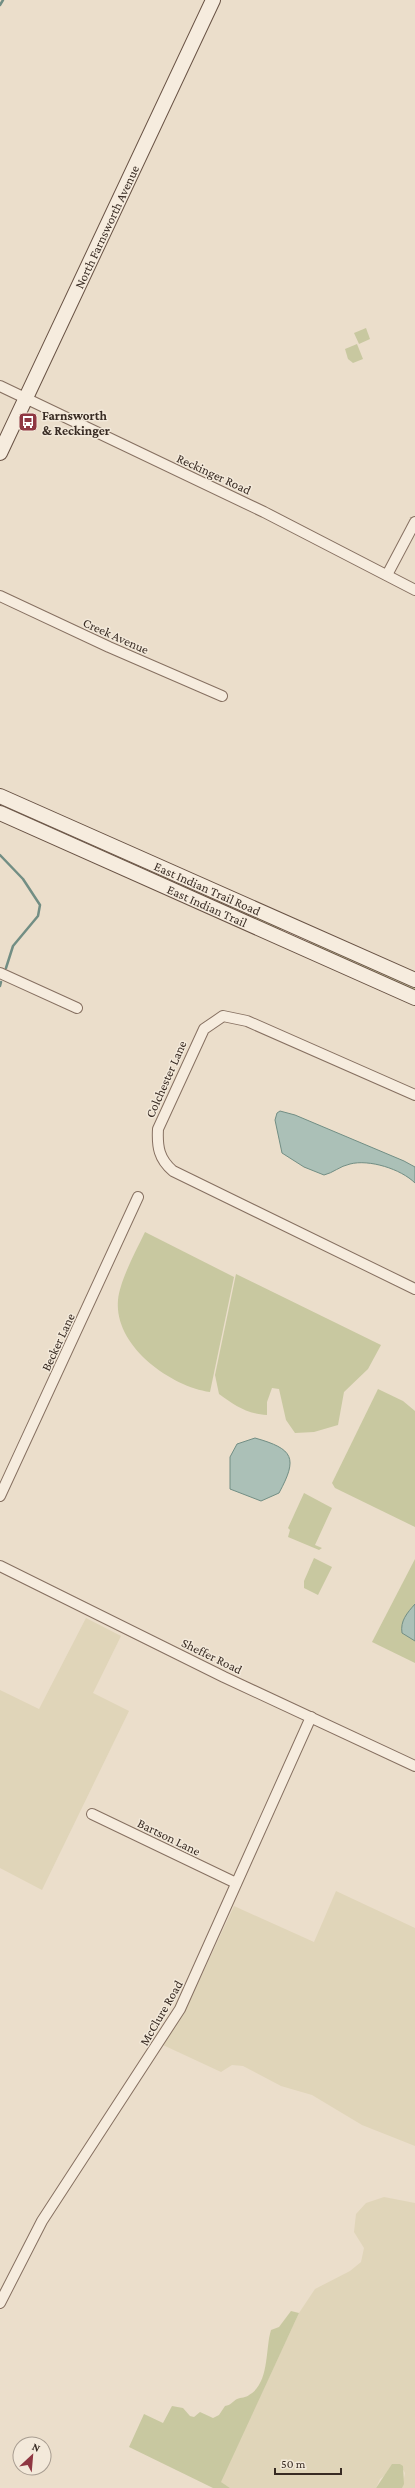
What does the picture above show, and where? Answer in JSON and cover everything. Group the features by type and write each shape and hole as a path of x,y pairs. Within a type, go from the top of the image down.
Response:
{"main road":[{"name":"North Farnsworth Avenue","path":"0,453 213,0"},
{"name":"East Indian Trail Road","path":"0,796 415,980"},
{"name":"East Indian Trail","path":"0,813 415,998"},
{"path":"291,943 298,928"}],"street":[{"name":"Reckinger Road","path":"0,386 264,512 415,590"},
{"path":"387,575 415,522"},
{"name":"Creek Avenue","path":"0,596 109,648 222,696"},
{"path":"0,973 77,1008"},
{"name":"Colchester Lane","path":"415,1095 247,1021 223,1016 204,1029 158,1129 157,1143 164,1163 173,1171 415,1289"},
{"name":"Becker Lane","path":"0,1496 138,1197"},
{"name":"Sheffer Road","path":"0,1566 224,1677 415,1766"},
{"name":"McClure Road","path":"0,2303 42,2221 180,2009 311,1717"},
{"name":"Bartson Lane","path":"92,1814 236,1883"}],"shaded area":[{"path":"280,1111 295,1115 404,1161 415,1167 415,1183 402,1173 375,1164 350,1164 324,1175 304,1167 282,1153 275,1120 277,1113"},
{"path":"255,1438 278,1446 285,1451 289,1456 290,1463 289,1471 279,1493 261,1501 230,1489 230,1457 237,1444"},
{"path":"415,1604 415,1641 402,1633 402,1625 405,1617"},
{"path":"86,1618 121,1636 93,1693 129,1711 42,1890 0,1868 0,1690 39,1709"},
{"path":"336,1891 415,1928 415,2146 362,2125 312,2095 281,2086 243,2066 232,2065 221,2072 163,2045 199,1981 234,1906 314,1942"},
{"path":"384,2197 415,2203 415,2488 402,2488 405,2473 400,2464 380,2479 376,2488 230,2488 220,2482 299,2313 315,2289 350,2271 361,2262 364,2248 354,2232 356,2214 366,2203"}],"green space":[{"path":"366,328 370,339 359,344 354,333"},
{"path":"357,344 363,359 353,363 348,359 345,349"},
{"path":"0,806 43,820 282,928 281,930 0,809"},
{"path":"311,940 415,985 415,992 309,943"},
{"path":"145,1232 234,1277 210,1392 178,1382 162,1372 135,1348 125,1333 119,1317 119,1292"},
{"path":"236,1274 381,1345 368,1369 344,1392 338,1425 314,1432 295,1433 286,1420 279,1389 272,1388 267,1402 267,1415 247,1411 219,1394 215,1375"},
{"path":"378,1389 403,1401 415,1411 415,1527 335,1488 332,1483"},
{"path":"304,1493 332,1508 315,1545 322,1548 319,1550 288,1537 290,1530 288,1528"},
{"path":"314,1558 332,1567 318,1595 304,1588 304,1581"},
{"path":"415,1559 415,1663 372,1642"},
{"path":"291,2311 299,2313 221,2482 230,2488 213,2488 129,2447 144,2414 163,2423 172,2406 183,2408 190,2416 194,2417 200,2412 213,2418 219,2415 225,2406 237,2399 248,2396 256,2390 264,2374 271,2330 279,2327"},
{"path":"392,2464 400,2464 403,2466 404,2484 402,2488 376,2488"}],"waterway":[{"path":"0,5 3,0"},
{"path":"0,855 23,879 40,905 38,916 13,946 6,968"},
{"path":"0,986 1,982"}],"place":[{"name":"Farnsworth & Reckinger","path":"28,422"}]}
